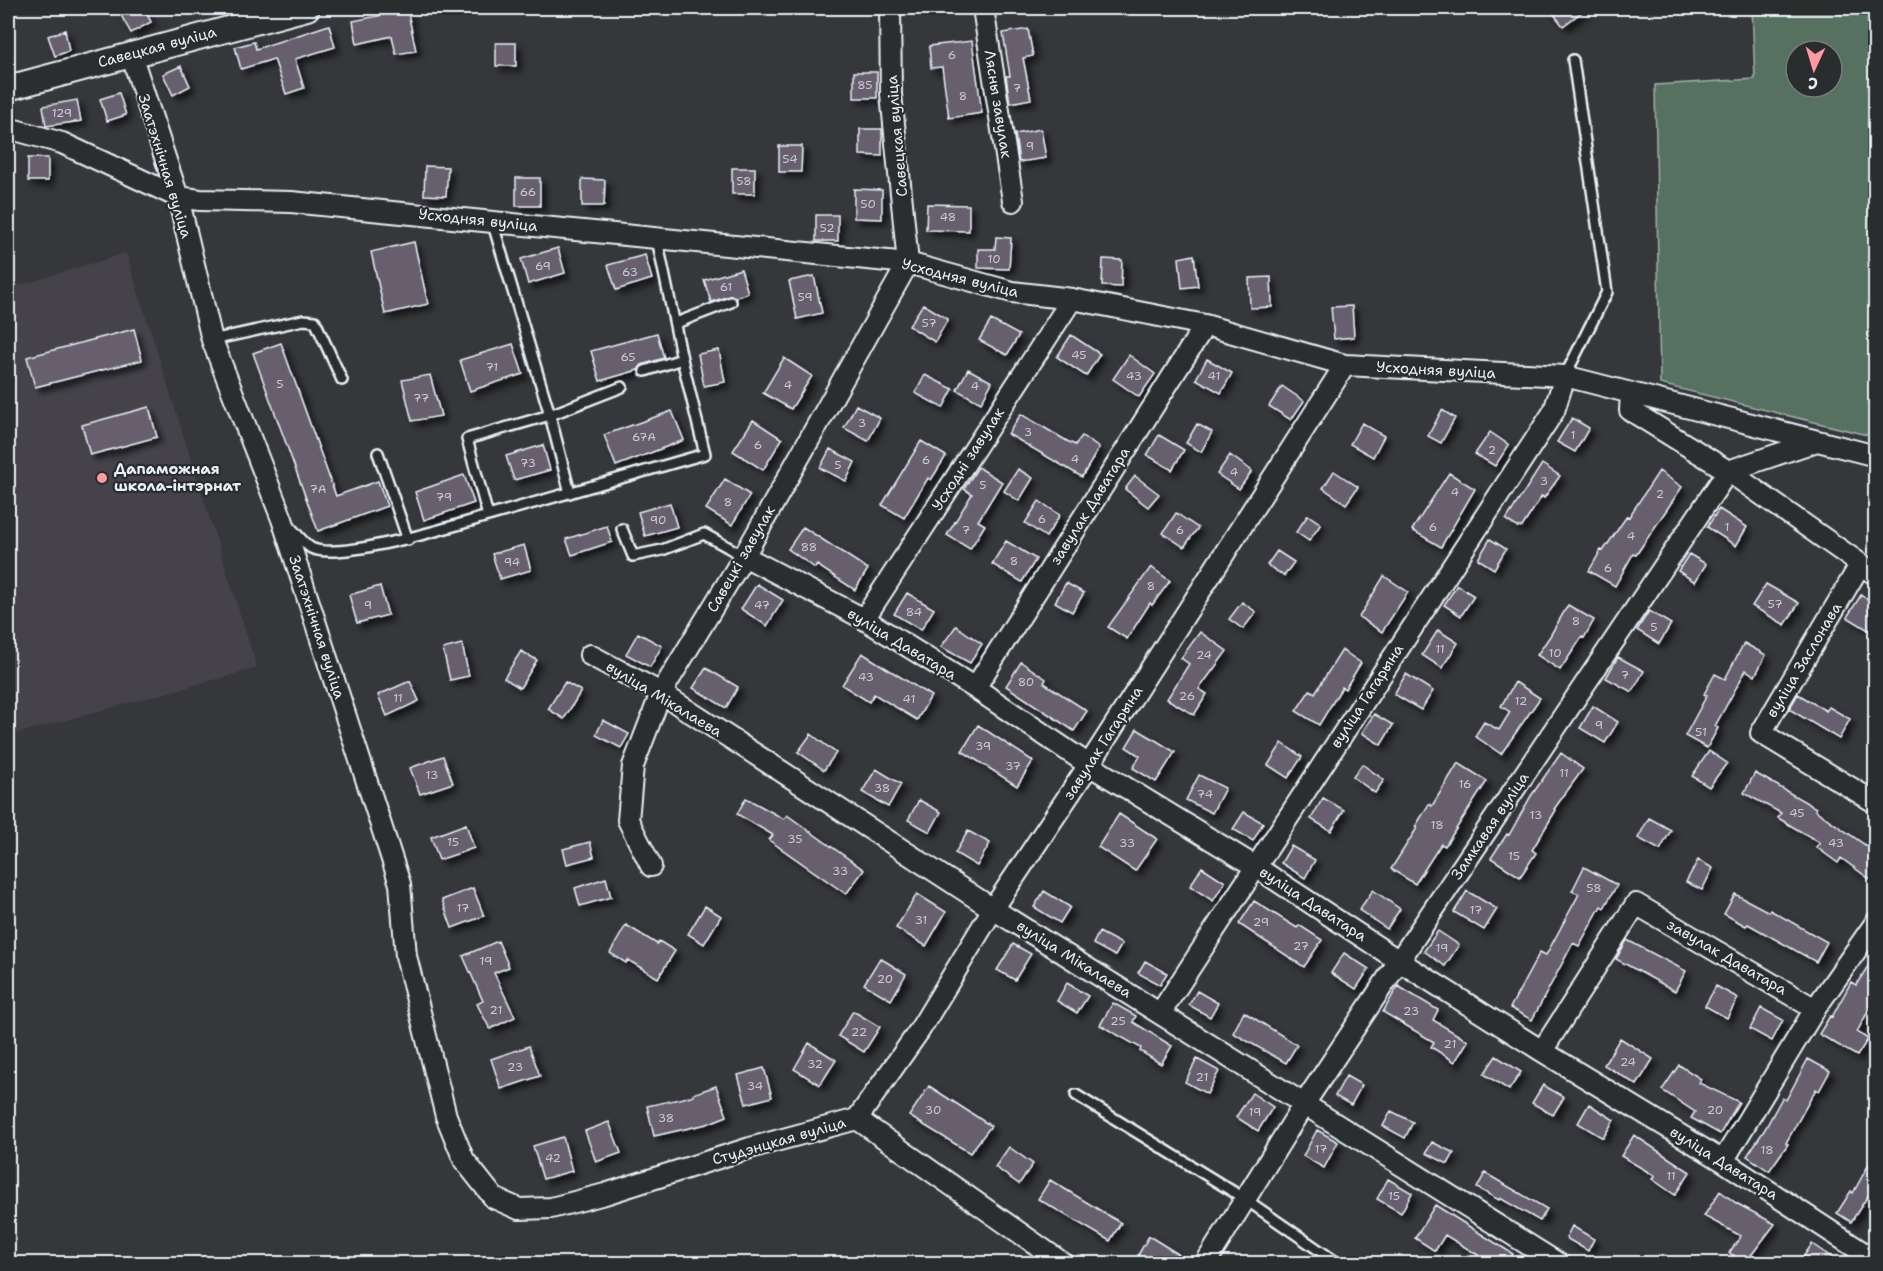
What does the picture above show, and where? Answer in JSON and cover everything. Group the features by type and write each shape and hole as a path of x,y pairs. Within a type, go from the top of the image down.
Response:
{"street":[{"name":"Савецкая вуліца","path":"8,88 307,8"},
{"name":"Савецкая вуліца","path":"890,8 891,94 908,263"},
{"name":"Лясны завулак","path":"983,8 1013,201"},
{"name":"Заатэхнічная вуліца","path":"131,54 178,197 212,340 282,519 400,884 406,956 446,1116 464,1160 494,1198"},
{"name":"Усходняя вуліца","path":"8,128 63,143 178,197 200,200 291,202 908,263 1012,292 1072,299 1205,325 1345,365 1565,376 1875,456"},
{"name":"Савецкі завулак","path":"651,866 628,820 633,766 661,693 744,556 908,263"},
{"name":"Усходні завулак","path":"864,619 1072,299"},
{"name":"завулак Даватара","path":"975,688 1205,325"},
{"name":"завулак Гагарына","path":"857,1119 919,1031 993,909 1089,765 1345,365"},
{"name":"вуліца Гагарына","path":"1161,1012 1554,411 1565,376"},
{"name":"вуліца Заслонава","path":"1631,393 1630,410 1728,471 1868,570 1761,733 1875,803"},
{"path":"1728,471 1818,441"},
{"name":"Замкавая вуліца","path":"1205,1263 1304,1104 1728,471"},
{"name":"вуліца Даватара","path":"744,556 864,619 975,688 1089,765 1256,867 1542,1051 1724,1161 1872,1259"},
{"name":"вуліца Мікалаева","path":"590,655 661,693 993,909 1559,1263"},
{"name":"завулак Даватара","path":"1542,1051 1636,904 1815,1009"},
{"path":"1724,1161 1815,1009 1875,922"},
{"name":"Студэнцкая вуліца","path":"494,1198 519,1209 551,1208 605,1194 750,1148 857,1119 1065,1263"}],"lane":[{"path":"1565,376 1607,292 1573,60"},
{"path":"492,221 550,415 570,493"},
{"path":"282,519 312,548 336,550 408,540 705,454 682,360 657,239"},
{"path":"676,323 731,303"},
{"path":"212,340 303,320 315,321 342,380"},
{"path":"645,371 682,360"},
{"path":"488,516 467,439 550,415 622,387"},
{"path":"378,453 408,540"},
{"path":"622,529 633,556 662,550 704,534 744,556"},
{"path":"1076,1095 1245,1199 1340,1263"}],"shaded area":[{"name":"Дапаможная школа-інтэрнат","path":"126,253 257,668 8,736 8,289"}],"green space":[{"path":"1752,8 1875,8 1875,437 1660,384 1655,85 1755,79"}],"building":[{"path":"117,8 144,8 151,22 131,33"},
{"path":"407,8 416,51 396,54 392,36 357,44 353,21 388,14 387,9"},
{"path":"1549,8 1587,8 1563,26"},
{"path":"329,25 335,47 295,59 304,88 286,94 274,59 241,69 235,47 254,42 256,49"},
{"path":"1028,29 1033,56 1023,58 1031,99 1010,103 1006,76 1010,76 1003,33"},
{"path":"65,30 69,51 55,56 48,36"},
{"path":"972,41 982,113 949,118 942,67 931,68 929,46"},
{"path":"496,43 516,43 516,66 496,66"},
{"path":"181,66 190,86 173,95 163,74"},
{"path":"854,72 877,72 877,98 854,98"},
{"path":"119,93 126,115 107,121 100,99"},
{"path":"77,100 81,121 46,126 43,106"},
{"path":"860,129 882,129 882,156 860,155"},
{"path":"1041,129 1046,158 1019,162 1015,134"},
{"path":"779,146 802,146 801,172 779,172"},
{"path":"28,158 48,158 48,181 28,181"},
{"path":"425,166 448,167 446,196 424,195"},
{"path":"732,168 755,168 755,194 732,194"},
{"path":"516,178 540,178 540,206 516,206"},
{"path":"582,179 605,180 604,206 582,206"},
{"path":"854,189 882,190 882,219 854,218"},
{"path":"927,204 969,205 969,231 926,230"},
{"path":"816,215 838,215 838,241 816,241"},
{"path":"996,237 1011,238 1009,269 978,268 978,249 995,249"},
{"path":"414,242 428,304 385,314 371,252"},
{"path":"558,248 565,273 528,284 521,259"},
{"path":"645,255 652,279 616,290 608,265"},
{"path":"1194,255 1198,286 1182,288 1179,258"},
{"path":"1103,259 1122,260 1121,287 1102,286"},
{"path":"741,269 748,293 711,302 704,280"},
{"path":"814,276 822,313 797,319 789,281"},
{"path":"1271,277 1272,307 1250,308 1249,278"},
{"path":"923,304 948,319 935,342 909,326"},
{"path":"1352,306 1354,337 1334,339 1331,307"},
{"path":"991,320 1019,335 1007,355 979,340"},
{"path":"134,329 142,360 35,387 27,357"},
{"path":"657,333 664,358 642,365 638,370 600,381 591,351"},
{"path":"1071,335 1100,354 1086,376 1057,357"},
{"path":"281,343 336,496 378,481 387,506 318,531 253,353"},
{"path":"513,344 523,374 470,391 460,360"},
{"path":"719,350 725,382 704,386 698,354"},
{"path":"1129,355 1155,374 1139,397 1113,379"},
{"path":"784,358 812,376 791,409 763,393"},
{"path":"1207,359 1232,373 1221,393 1196,379"},
{"path":"968,369 992,382 981,403 957,390"},
{"path":"430,375 441,416 412,421 402,380"},
{"path":"925,375 953,389 943,408 915,393"},
{"path":"1282,386 1304,401 1291,420 1269,406"},
{"path":"856,405 880,418 868,441 844,428"},
{"path":"149,407 157,437 90,455 82,425"},
{"path":"1442,410 1455,418 1441,443 1428,436"},
{"path":"672,411 684,440 616,466 604,435"},
{"path":"1021,414 1075,445 1082,436 1099,448 1082,477 1008,434"},
{"path":"1572,418 1589,428 1575,452 1557,442"},
{"path":"753,420 782,439 763,470 733,451"},
{"path":"1362,423 1384,436 1373,457 1350,444"},
{"path":"1197,424 1212,432 1201,452 1186,443"},
{"path":"1490,432 1509,445 1495,466 1475,454"},
{"path":"1159,435 1184,450 1172,470 1147,455"},
{"path":"921,441 946,456 931,480 928,478 904,518 882,505"},
{"path":"543,445 550,470 514,480 506,456"},
{"path":"830,449 855,462 846,481 820,468"},
{"path":"1230,455 1252,471 1239,489 1217,474"},
{"path":"1542,464 1560,476 1544,498 1542,496 1522,527 1517,527 1506,520"},
{"path":"978,467 1002,482 978,521 985,525 970,549 947,535 972,494 964,489"},
{"path":"1018,469 1033,478 1019,501 1004,491"},
{"path":"1334,471 1358,487 1346,504 1323,488"},
{"path":"1659,471 1682,487 1636,555 1633,554 1615,586 1589,571 1601,550 1603,551 1627,516 1629,517"},
{"path":"1449,473 1475,489 1441,547 1412,530"},
{"path":"464,475 474,503 424,520 415,492"},
{"path":"1135,476 1159,494 1148,507 1125,489"},
{"path":"725,479 750,495 732,525 706,509"},
{"path":"1039,501 1060,515 1046,537 1025,523"},
{"path":"670,503 677,527 645,536 638,512"},
{"path":"1719,509 1747,527 1736,546 1707,527"},
{"path":"1176,513 1198,528 1184,547 1163,533"},
{"path":"1308,515 1321,524 1309,541 1296,532"},
{"path":"607,526 612,542 572,555 566,539"},
{"path":"803,527 868,569 855,590 817,565 815,568 788,549"},
{"path":"1490,539 1506,549 1494,569 1478,559"},
{"path":"1006,541 1036,559 1022,582 992,564"},
{"path":"524,545 531,570 500,579 492,554"},
{"path":"1277,551 1294,562 1284,576 1267,565"},
{"path":"1689,554 1706,564 1695,582 1678,571"},
{"path":"1151,567 1170,581 1152,605 1150,603 1127,639 1108,627"},
{"path":"1384,576 1408,592 1382,632 1359,617"},
{"path":"1066,583 1084,593 1072,612 1055,602"},
{"path":"757,584 783,600 767,626 741,609"},
{"path":"1766,584 1799,603 1785,625 1752,606"},
{"path":"1457,585 1474,596 1461,616 1444,605"},
{"path":"380,586 388,615 357,623 349,595"},
{"path":"907,593 934,609 921,630 894,614"},
{"path":"1861,595 1875,604 1875,622 1870,631 1847,617"},
{"path":"1242,602 1256,612 1243,629 1229,619"},
{"path":"1568,605 1594,620 1584,638 1582,637 1560,670 1537,655"},
{"path":"1649,611 1671,624 1659,644 1637,630"},
{"path":"956,626 982,644 970,663 941,647"},
{"path":"1438,630 1458,643 1442,668 1422,655"},
{"path":"1200,632 1227,651 1199,689 1207,694 1194,715 1167,699 1189,664 1181,658"},
{"path":"638,633 662,646 650,667 626,654"},
{"path":"1744,643 1766,655 1755,676 1746,670 1715,726 1718,728 1707,748 1685,736 1707,695 1704,694 1715,674 1725,679"},
{"path":"462,644 469,676 450,680 443,649"},
{"path":"1342,650 1361,663 1345,689 1342,687 1319,725 1296,711 1310,690 1315,693"},
{"path":"521,651 537,660 520,688 504,678"},
{"path":"862,653 931,696 917,720 874,694 869,702 842,685"},
{"path":"1618,657 1644,671 1632,692 1606,678"},
{"path":"1021,662 1046,679 1044,683 1087,711 1074,731 1006,686"},
{"path":"706,668 738,687 726,708 693,688"},
{"path":"1406,674 1433,691 1421,710 1394,694"},
{"path":"410,681 419,701 387,716 378,695"},
{"path":"565,682 581,691 564,719 548,709"},
{"path":"1515,682 1540,698 1501,754 1475,736 1484,722 1499,730 1510,712 1501,706"},
{"path":"1798,694 1826,711 1829,707 1850,719 1839,739 1789,709"},
{"path":"1593,706 1618,722 1605,743 1580,728"},
{"path":"1374,714 1393,725 1381,745 1362,733"},
{"path":"603,720 629,734 621,748 596,735"},
{"path":"978,725 1033,761 1017,786 962,751"},
{"path":"1137,729 1175,752 1156,782 1133,768 1140,756 1126,747"},
{"path":"811,734 836,753 824,770 798,752"},
{"path":"1282,743 1302,757 1288,778 1268,765"},
{"path":"1709,751 1727,763 1709,787 1692,776"},
{"path":"1561,753 1583,769 1554,809 1556,810 1532,850 1536,853 1520,877 1491,858 1507,834 1509,835 1531,796"},
{"path":"443,756 453,783 420,794 410,768"},
{"path":"1458,763 1487,781 1445,846 1441,844 1415,884 1391,869 1429,804 1432,806"},
{"path":"1362,764 1384,780 1375,793 1353,777"},
{"path":"876,769 901,784 888,807 862,792"},
{"path":"1755,773 1816,808 1815,810 1875,852 1875,883 1841,858 1838,863 1816,847 1820,843 1778,818 1781,813 1744,793"},
{"path":"1199,775 1225,788 1212,813 1186,800"},
{"path":"746,798 784,819 787,815 864,870 846,894 769,840 773,835 737,814"},
{"path":"1323,798 1344,810 1331,831 1311,819"},
{"path":"919,800 941,812 930,832 908,820"},
{"path":"1244,812 1263,823 1253,841 1233,829"},
{"path":"1119,814 1157,839 1135,871 1098,847"},
{"path":"1649,818 1671,830 1660,850 1638,838"},
{"path":"466,824 474,848 439,860 431,837"},
{"path":"968,831 990,843 977,866 955,853"},
{"path":"590,842 594,857 567,864 563,849"},
{"path":"1291,846 1315,860 1305,878 1281,863"},
{"path":"1698,860 1713,868 1702,890 1686,882"},
{"path":"1202,867 1225,882 1213,901 1190,886"},
{"path":"1584,867 1617,885 1604,908 1601,906 1579,946 1573,943 1532,1020 1510,1008 1540,952 1546,955 1579,894 1572,891"},
{"path":"606,878 611,897 580,906 575,888"},
{"path":"473,888 484,916 452,928 442,900"},
{"path":"1373,890 1400,909 1387,929 1359,910"},
{"path":"1044,891 1070,907 1060,923 1034,907"},
{"path":"1467,891 1497,909 1484,930 1454,912"},
{"path":"917,894 946,912 926,946 896,928"},
{"path":"1735,894 1769,912 1770,910 1827,942 1816,962 1748,924 1746,926 1724,914"},
{"path":"1254,901 1297,928 1299,925 1322,940 1304,967 1239,924"},
{"path":"705,906 721,916 704,944 688,934"},
{"path":"626,925 657,944 659,941 675,951 658,978 628,960 626,963 610,953"},
{"path":"1438,931 1459,945 1445,966 1424,951"},
{"path":"1099,932 1122,944 1115,956 1093,944"},
{"path":"1627,940 1686,971 1675,991 1616,959"},
{"path":"498,941 509,967 494,973 515,1017 490,1029 477,1004 483,1001 463,956"},
{"path":"1013,944 1031,954 1015,980 997,970"},
{"path":"1344,953 1369,969 1356,989 1331,973"},
{"path":"1875,955 1875,998 1857,1032 1868,1039 1857,1056 1819,1034 1830,1016 1832,1017 1851,982 1856,985"},
{"path":"880,958 906,974 891,1000 864,984"},
{"path":"1145,961 1167,973 1160,985 1138,973"},
{"path":"1067,983 1088,996 1077,1013 1057,1001"},
{"path":"1398,986 1438,1010 1433,1020 1468,1041 1455,1062 1431,1047 1434,1042 1383,1012"},
{"path":"1716,986 1738,998 1727,1018 1705,1006"},
{"path":"1197,991 1218,1003 1210,1017 1189,1005"},
{"path":"1113,1003 1136,1016 1133,1022 1172,1046 1161,1064 1140,1051 1141,1048 1100,1025"},
{"path":"1761,1008 1783,1020 1772,1041 1750,1029"},
{"path":"853,1011 880,1027 864,1052 838,1036"},
{"path":"1244,1012 1297,1045 1286,1063 1233,1033"},
{"path":"1620,1038 1653,1059 1637,1085 1604,1065"},
{"path":"809,1043 836,1060 820,1085 794,1069"},
{"path":"529,1046 540,1076 501,1089 491,1059"},
{"path":"1496,1056 1521,1072 1509,1090 1484,1074"},
{"path":"1197,1059 1219,1071 1207,1094 1185,1082"},
{"path":"1808,1059 1830,1071 1819,1091 1816,1089 1786,1143 1788,1144 1769,1171 1747,1156 1782,1098 1786,1100"},
{"path":"1679,1065 1701,1079 1699,1083 1739,1102 1720,1134 1691,1118 1695,1112 1662,1090"},
{"path":"764,1068 772,1097 746,1104 738,1075"},
{"path":"1346,1076 1362,1085 1351,1105 1335,1096"},
{"path":"1543,1085 1564,1097 1553,1115 1532,1103"},
{"path":"716,1086 727,1116 707,1124 654,1136 647,1106 693,1096 693,1094"},
{"path":"929,1086 991,1126 970,1153 909,1116"},
{"path":"1252,1093 1273,1107 1258,1131 1236,1117"},
{"path":"1589,1104 1614,1120 1603,1138 1578,1123"},
{"path":"1391,1111 1413,1122 1405,1138 1383,1126"},
{"path":"609,1122 621,1153 596,1162 585,1131"},
{"path":"1317,1130 1338,1142 1324,1168 1303,1156"},
{"path":"1634,1135 1690,1172 1675,1195 1652,1179 1655,1176 1621,1156"},
{"path":"563,1137 572,1171 543,1179 533,1146"},
{"path":"1432,1142 1454,1153 1448,1164 1426,1153"},
{"path":"1009,1147 1033,1164 1019,1184 995,1167"},
{"path":"1875,1153 1875,1185 1851,1222 1837,1213 1851,1191 1853,1193"},
{"path":"1485,1173 1547,1209 1540,1221 1500,1198 1499,1200 1477,1188"},
{"path":"1388,1179 1412,1193 1401,1213 1377,1199"},
{"path":"1050,1180 1121,1223 1110,1241 1038,1199"},
{"path":"1720,1191 1736,1203 1775,1224 1746,1262 1729,1253 1741,1236 1704,1216"},
{"path":"1435,1205 1513,1254 1507,1263 1472,1263 1478,1255 1445,1235 1435,1251 1415,1238"},
{"path":"1572,1226 1594,1239 1588,1251 1566,1238"},
{"path":"1149,1236 1178,1254 1172,1263 1152,1263 1138,1255"},
{"path":"1812,1244 1840,1263 1799,1263"}],"place":[{"name":"Дапаможная школа-інтэрнат","path":"102,478"}]}
